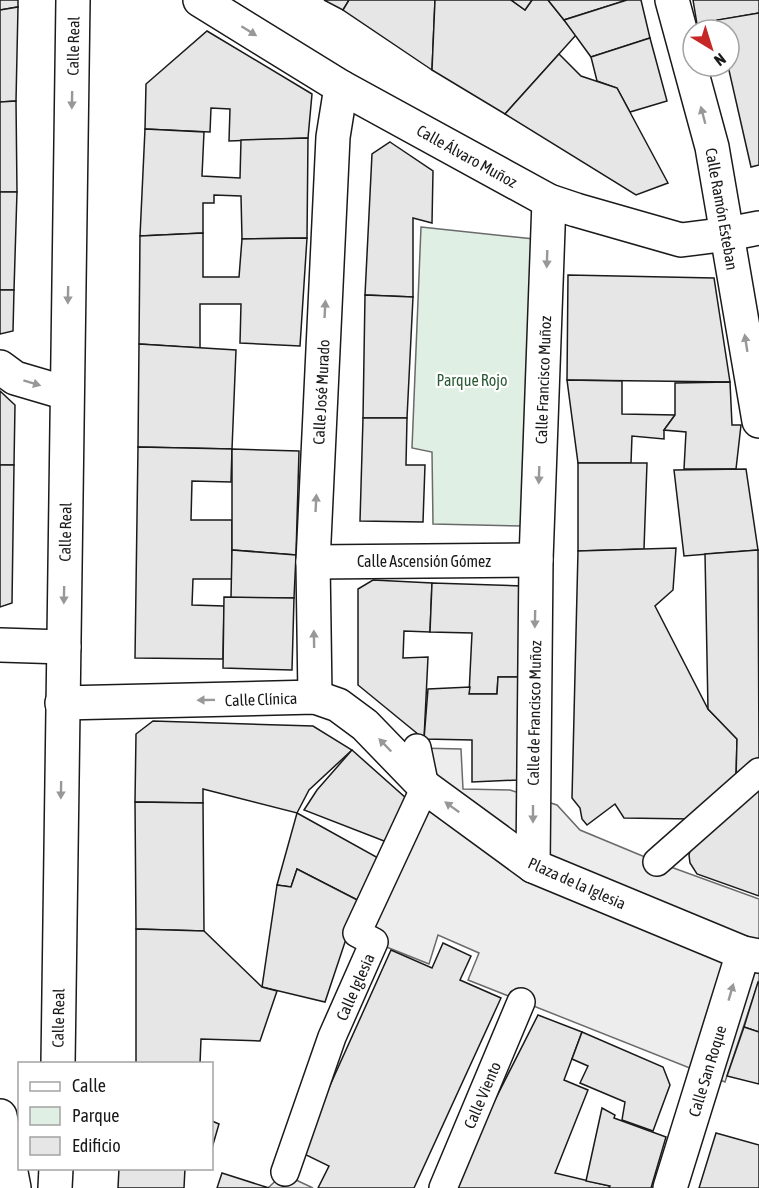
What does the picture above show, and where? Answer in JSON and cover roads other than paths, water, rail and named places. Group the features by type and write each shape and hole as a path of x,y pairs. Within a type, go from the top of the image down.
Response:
{"street":[{"name":"Calle Real","path":"58,1062 73,0"},
{"name":"Calle Álvaro Muñoz","path":"201,0 342,87 549,201 681,240 743,231"},
{"name":"Calle Ramón Esteban","path":"672,0 712,147 743,231 759,421"},
{"name":"Calle José Murado","path":"315,697 313,562 333,137 342,87"},
{"name":"Calle Francisco Muñoz","path":"536,560 549,201"},
{"path":"0,367 15,378 66,393"},
{"name":"Calle Ascensión Gómez","path":"313,562 536,560"},
{"name":"Calle de Francisco Muñoz","path":"533,866 536,560"},
{"path":"0,645 64,647"},
{"name":"Calle Clínica","path":"62,703 315,697 338,705 365,725 425,787"},
{"path":"417,748 425,787"},
{"path":"657,862 759,772"},
{"name":"Plaza de la Iglesia","path":"425,787 533,866 751,954"},
{"name":"Calle Iglesia","path":"285,1172 332,1036 374,942 357,933 425,787"},
{"name":"Calle San Roque","path":"670,1188 751,954"},
{"name":"Calle Viento","path":"442,1188 521,1002"},
{"path":"0,1116 14,1188"},
{"path":"55,1188 56,1170"}],"park label":[{"name":"Parque Rojo","path":"472,380"}]}
